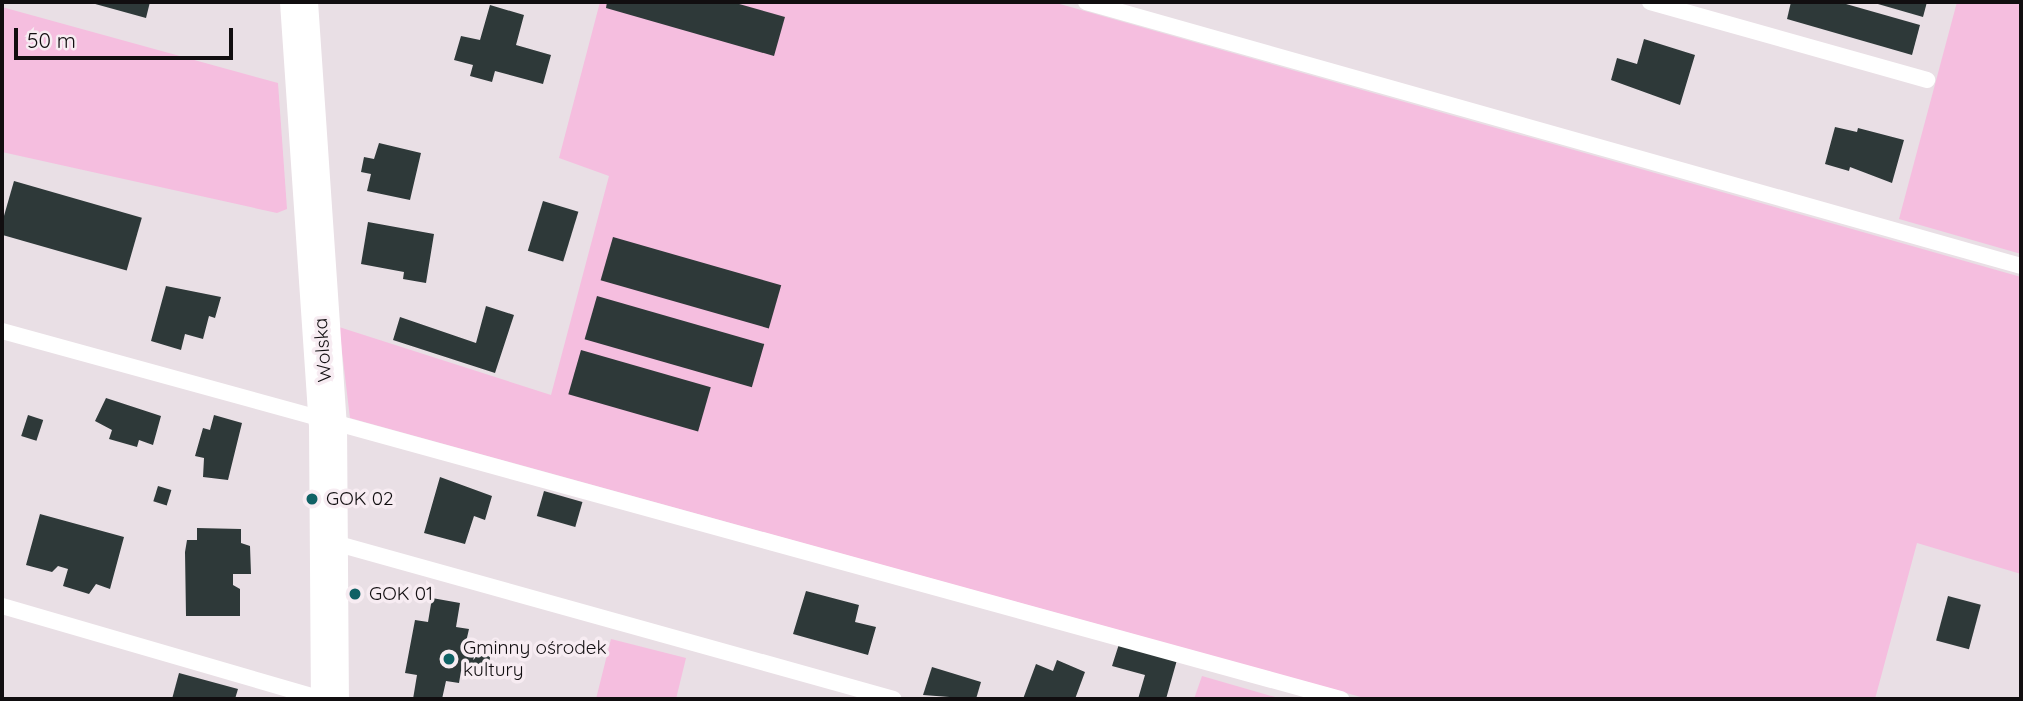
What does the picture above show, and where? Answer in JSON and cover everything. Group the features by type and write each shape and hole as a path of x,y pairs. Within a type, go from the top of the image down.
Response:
{"street":[{"name":"Wolska","path":"299,2 328,423 331,542 330,699"}],"lane":[{"path":"1086,2 2021,266"},
{"path":"1650,2 1927,80"},
{"path":"2,331 328,423 1341,699"},
{"path":"331,542 894,699"},
{"path":"2,606 322,699"}],"shaded area":[{"path":"600,2 1053,2 2021,277 2021,574 1917,543 1875,699 1368,699 350,418 339,327 551,395 609,176 559,158"},
{"path":"1957,2 2021,2 2021,254 1899,219"},
{"path":"2,7 278,83 287,209 277,213 2,152"},
{"path":"611,639 686,658 676,699 596,699"},
{"path":"1202,676 1282,699 1194,699"}],"building":[{"path":"88,2 150,2 146,18"},
{"path":"607,2 732,2 785,17 774,56 606,8"},
{"path":"1791,2 1839,2 1920,25 1912,55 1787,19"},
{"path":"1871,2 1927,2 1923,17"},
{"path":"490,5 524,15 516,45 551,55 543,84 495,71 492,82 470,76 473,65 454,60 461,36 480,40"},
{"path":"1644,39 1695,55 1680,105 1611,80 1617,58 1637,64"},
{"path":"1835,127 1857,132 1858,128 1904,140 1892,183 1850,167 1849,171 1825,164"},
{"path":"379,143 421,153 410,200 367,191 371,174 361,172 364,157 374,159"},
{"path":"14,181 142,218 127,271 2,235 2,223"},
{"path":"543,201 578,212 563,262 528,251"},
{"path":"368,222 434,234 426,283 403,279 404,272 361,264"},
{"path":"613,237 781,285 769,328 601,280"},
{"path":"166,286 221,297 215,318 209,316 203,339 185,334 181,350 151,341"},
{"path":"597,296 764,344 752,387 585,339"},
{"path":"486,306 514,315 495,373 393,340 400,317 476,343"},
{"path":"581,350 711,387 698,431 568,394"},
{"path":"106,398 161,416 153,445 139,440 137,447 109,439 112,430 95,421"},
{"path":"28,415 43,420 36,441 21,436"},
{"path":"214,415 242,423 228,480 203,477 204,458 195,456 203,428 210,430"},
{"path":"440,477 492,496 485,520 474,516 465,544 424,533"},
{"path":"158,486 171,490 167,505 153,501"},
{"path":"544,491 582,502 575,527 537,516"},
{"path":"40,514 124,537 110,589 96,584 89,594 63,586 68,569 58,566 52,572 26,565"},
{"path":"197,528 241,529 241,543 250,546 251,574 233,574 233,585 240,589 240,616 186,616 185,552 187,540 197,540"},
{"path":"806,591 859,605 855,622 876,627 868,655 793,634"},
{"path":"1948,596 1981,605 1969,649 1936,640"},
{"name":"Gminny ośrodek kultury","path":"432,598 460,603 456,627 469,629 466,642 492,646 487,675 461,671 459,683 446,681 442,699 413,699 417,675 405,673 415,620 428,622"},
{"path":"1119,644 1177,660 1166,699 1138,699 1145,675 1112,666"},
{"path":"1057,660 1085,672 1075,699 1023,699 1036,664 1053,671"},
{"path":"932,667 981,682 976,699 923,695"},
{"path":"179,673 238,689 235,699 172,699"}],"place":[{"name":"GOK 02","path":"312,499"},
{"name":"GOK 01","path":"355,594"},
{"name":"Gminny ośrodek kultury","path":"449,659"}]}
